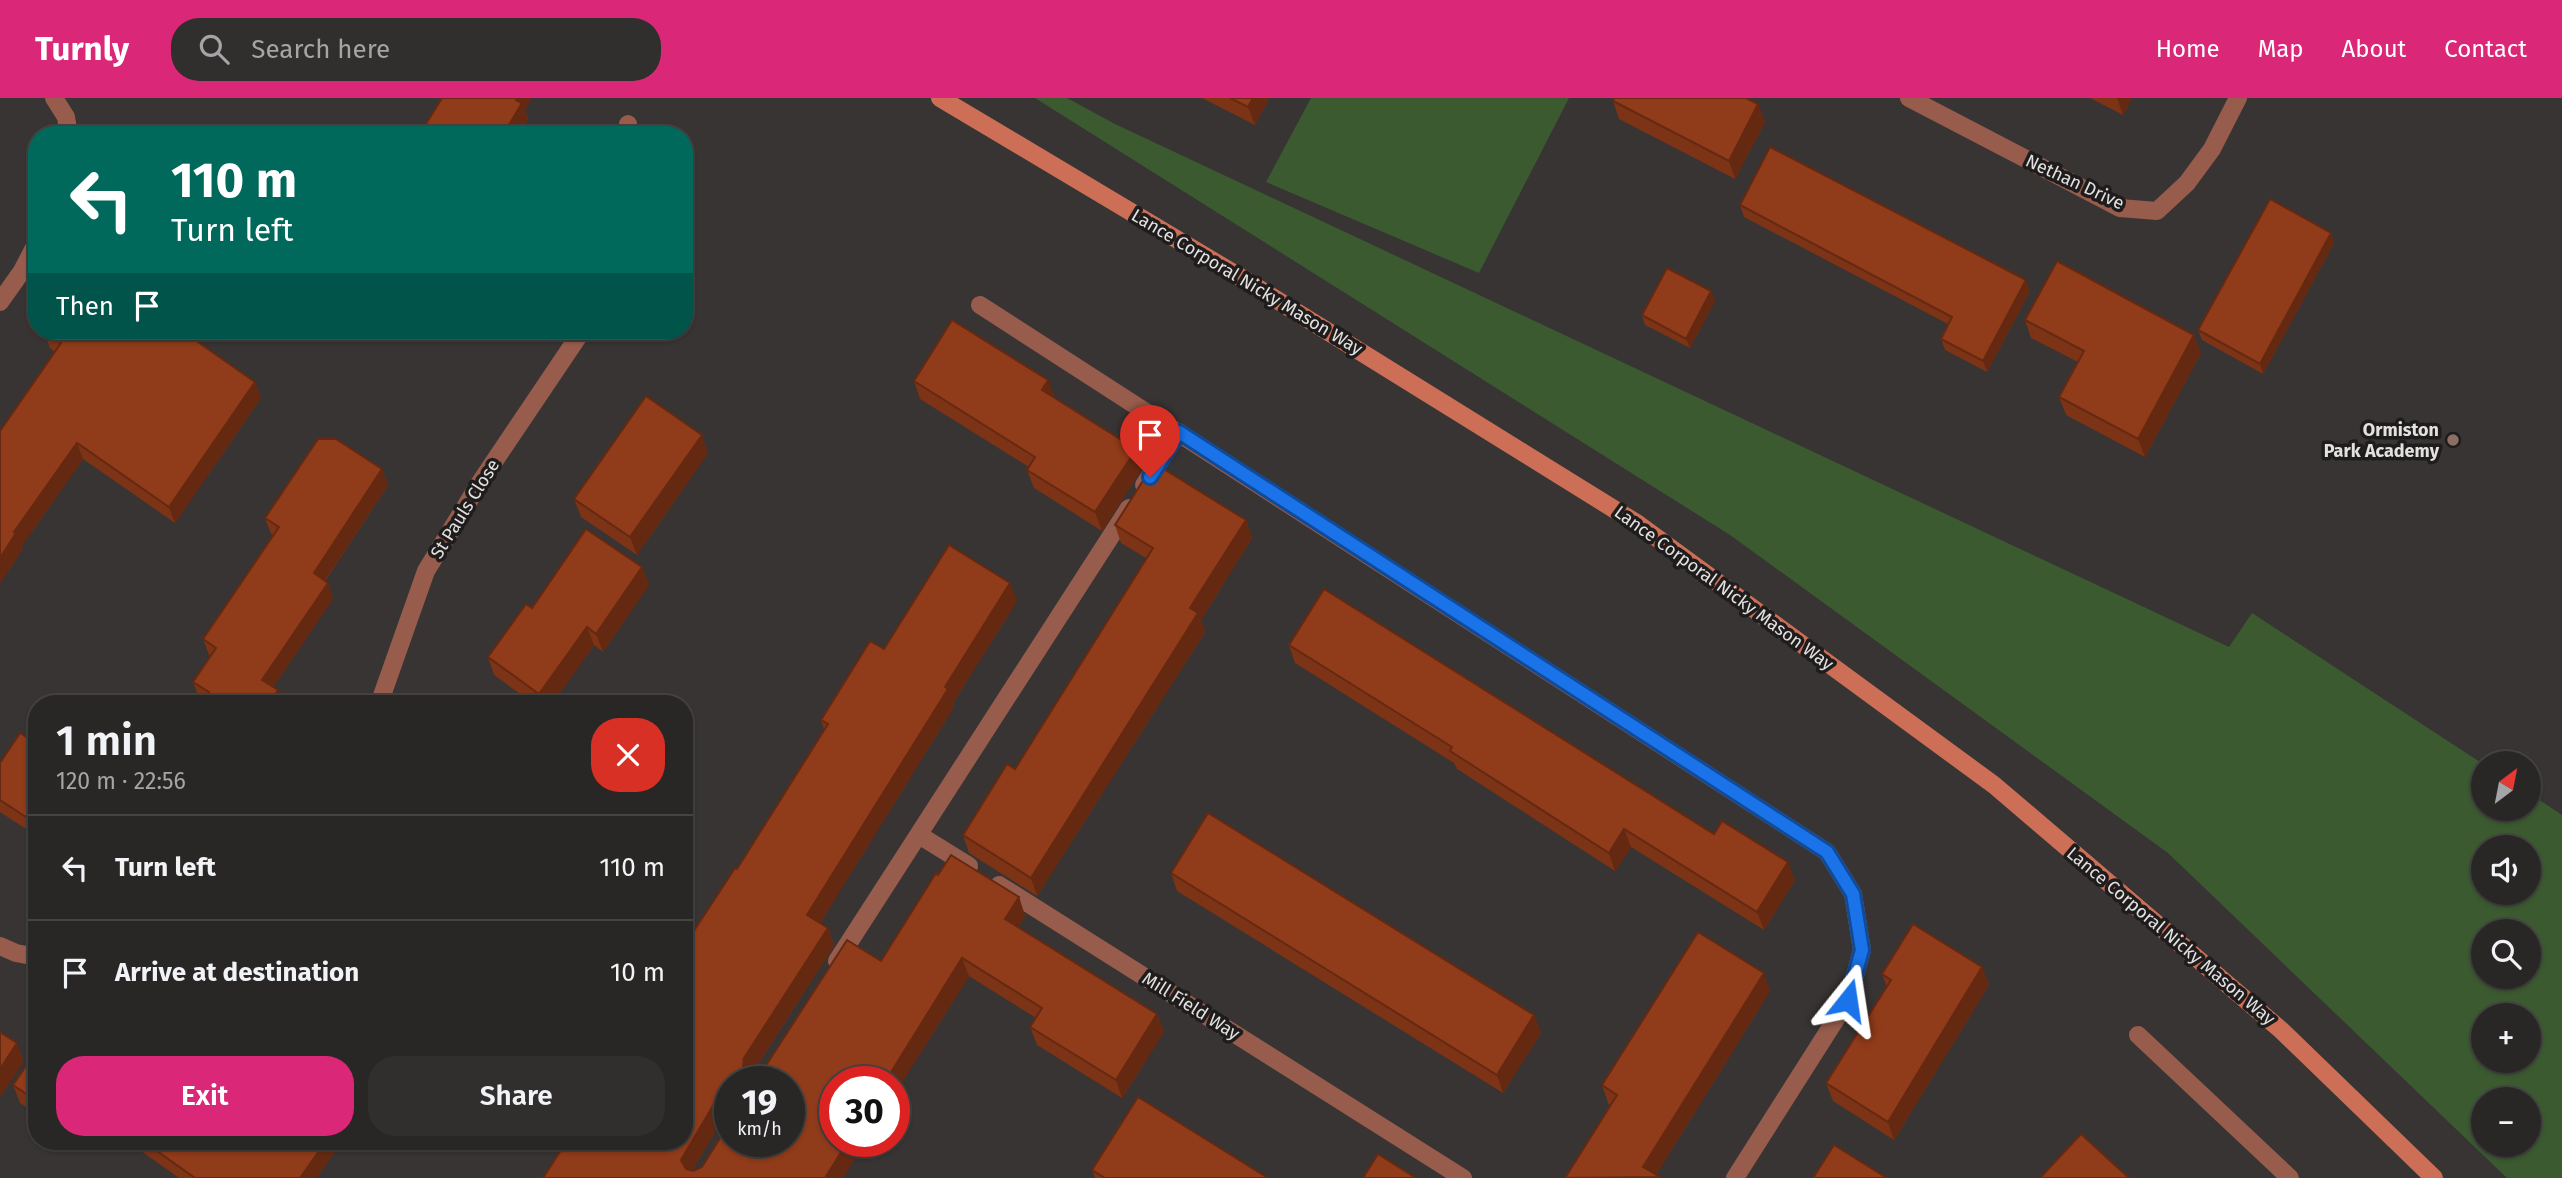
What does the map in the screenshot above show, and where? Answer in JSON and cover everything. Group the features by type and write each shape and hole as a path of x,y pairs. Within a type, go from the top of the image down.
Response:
{"main road":[{"name":"Lance Corporal Nicky Mason Way","path":"940,98 1240,277 1638,524 1994,785 2281,1030 2434,1178"}],"street":[{"path":"54,98 66,117 68,126"},
{"name":"Nethan Drive","path":"1909,98 2120,208 2157,211 2187,183 2206,157 2238,98"},
{"path":"0,302 28,259"},
{"path":"980,305 1827,852 1853,894 1862,950 1848,1000 1735,1178"},
{"name":"St Pauls Close","path":"382,695 426,571 481,481 576,340"},
{"path":"828,976 1179,432"},
{"name":"Mill Field Way","path":"919,835 1463,1178"},
{"path":"0,946 28,955"},
{"path":"2138,1035 2290,1178"}],"green space":[{"path":"1035,98 1067,98 1115,124 2229,647 2252,613 2471,756 2471,821 2541,821 2541,801 2562,815 2562,1178 2507,1178 2485,1157 2541,1157 2541,1087 2471,1087 2471,1143 2168,853 1730,535"},
{"path":"1311,98 1569,98 1479,273 1266,182"}],"building":[{"path":"442,98 517,98 516,100 522,103 508,126 426,124"},
{"path":"1230,98 1253,98 1248,107"},
{"path":"1614,98 1746,98 1758,104 1729,161 1613,101"},
{"path":"1770,147 2026,280 1983,361 1941,339 1952,317 1740,205"},
{"path":"2270,199 2331,233 2260,364 2198,330"},
{"path":"2057,261 2194,335 2138,439 2059,397 2084,351 2025,320"},
{"path":"1667,268 1711,291 1686,339 1642,315"},
{"path":"952,320 1048,380 1042,390 1135,451 1095,512 1027,470 1035,457 914,381"},
{"path":"56,340 195,340 255,382 169,507 77,443 14,532 16,533 0,558 0,431 61,343"},
{"path":"646,396 702,435 630,537 574,499"},
{"path":"318,439 336,439 382,469 314,573 328,583 262,680 278,690 275,695 207,695 209,692 193,682 216,648 203,639 279,527 265,518"},
{"path":"1154,463 1246,520 1190,608 1198,613 1031,878 963,835 1007,764 1015,769 1153,548 1115,525"},
{"path":"586,529 642,567 596,634 587,627 539,694 488,657 526,604 532,608"},
{"path":"949,545 1010,583 945,687 948,689 807,915 828,928 744,1058 743,1066 714,1066 714,1104 693,1140 693,932 735,868 737,869 828,724 821,720 870,641 884,649"},
{"path":"1324,589 1714,834 1722,821 1788,862 1757,912 1624,829 1609,853 1450,751 1452,747 1289,645"},
{"path":"20,733 28,738 26,817 0,800 0,763"},
{"path":"1208,813 1534,1015 1497,1075 1171,873"},
{"path":"951,855 1019,897 1005,919 1157,1014 1116,1080 1030,1027 1042,1008 962,958 895,1066 819,1066 819,1157 838,1157 825,1178 543,1178 561,1150 687,1150 681,1160 686,1169 693,1171 702,1167 714,1148 714,1157 805,1157 805,1066 766,1066 847,940 881,961 936,873 938,875"},
{"path":"1913,924 1982,967 1888,1122 1826,1083 1891,980 1882,974"},
{"path":"1698,932 1764,973 1643,1167 1660,1177 1565,1178 1617,1095 1602,1085"},
{"path":"0,1032 17,1043 0,1069"},
{"path":"28,1063 28,1095 13,1085"},
{"path":"1138,1097 1268,1178 1105,1178 1092,1170"},
{"path":"2081,1134 2129,1178 2040,1178"},
{"path":"1834,1145 1887,1178 1813,1178"},
{"path":"156,1150 320,1150 300,1178 195,1178"},
{"path":"1378,1154 1416,1178 1363,1178"}],"place":[{"name":"Ormiston Park Academy","path":"2453,440"}],"route":[{"path":"1150,477 1179,432 1827,852 1853,894 1862,950 1848,1000"}]}
